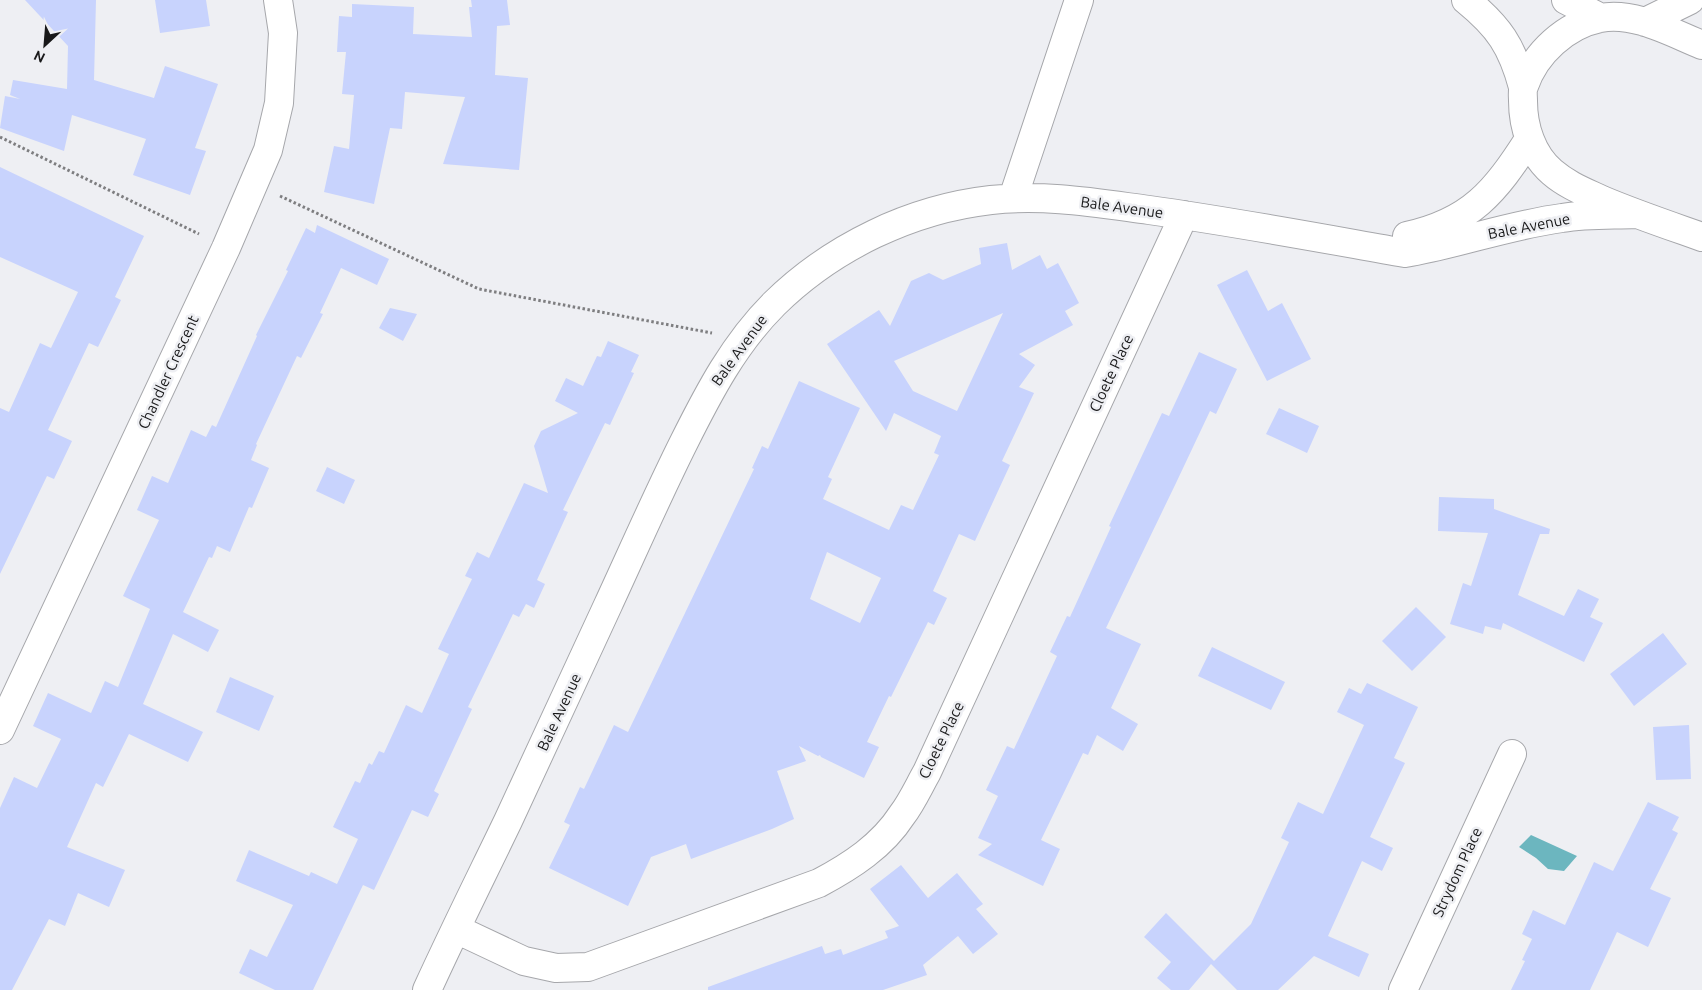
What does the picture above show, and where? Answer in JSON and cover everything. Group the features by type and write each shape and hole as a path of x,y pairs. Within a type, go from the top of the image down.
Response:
{"street":[{"name":"Chandler Crescent","path":"0,730 226,248 268,150 279,103 283,34 278,0"},
{"path":"1013,198 1079,0"},
{"path":"1466,0 1485,15 1504,38 1516,62 1523,87 1523,116 1529,139 1551,171 1570,186 1635,214 1702,237"},
{"path":"1566,0 1601,18"},
{"path":"1645,22 1690,0"},
{"path":"1523,87 1534,65 1565,32 1601,18 1622,17 1645,22 1702,45"},
{"name":"Bale Avenue","path":"1367,246 1442,227 1462,216 1484,198 1507,173 1529,139"},
{"name":"Bale Avenue","path":"427,990 676,459 715,380 741,343 773,305 801,280 843,250 887,228 943,208 988,200 1028,197 1071,199 1184,215 1405,253 1440,247 1531,223 1563,217 1635,214"},
{"name":"Cloete Place","path":"456,929 524,961 556,968 588,967 820,883 850,866 874,847 902,816 927,772 1184,215"},
{"name":"Strydom Place","path":"1403,990 1512,754"}],"path":[{"path":"0,136 146,206 226,248"},
{"path":"255,183 479,289 706,331"}],"water":[{"path":"1531,835 1577,856 1564,871 1548,869 1536,858 1519,847"}],"building":[{"path":"25,0 96,0 94,80 154,98 165,66 218,84 195,148 206,151 190,195 133,175 146,139 72,115 64,151 0,128 5,96 20,99 10,95 13,80 67,89 68,46"},
{"path":"155,0 206,0 210,26 160,33"},
{"path":"471,0 507,0 510,25 497,26 495,75 528,78 519,170 443,164 465,97 405,92 402,129 390,128 374,204 324,192 334,146 349,149 354,95 342,94 346,52 337,52 339,16 352,17 352,4 414,7 413,34 472,37 469,7 472,7"},
{"path":"0,167 144,236 115,297 121,300 98,347 89,343 48,430 72,441 54,479 47,476 0,574 0,408 9,412 40,343 51,348 78,292 0,257"},
{"path":"317,225 389,259 377,285 341,268 320,313 323,314 301,358 297,356 256,444 251,460 269,468 252,508 249,507 230,552 217,546 212,558 209,557 183,612 219,630 208,652 173,634 143,704 203,732 188,762 129,734 103,787 96,783 67,847 125,870 109,907 78,893 65,926 49,919 12,990 0,990 0,808 14,777 37,788 61,739 33,726 48,693 91,713 105,681 118,687 150,609 123,596 159,520 137,510 152,476 168,483 191,430 206,437 212,425 216,427 306,228 315,233"},
{"path":"1007,243 1012,270 1040,255 1047,269 1058,263 1079,303 1065,311 1073,325 1019,354 1035,365 1019,387 1034,393 1002,461 1010,465 975,541 959,534 933,591 947,598 934,625 928,622 867,742 879,747 864,778 799,746 806,761 777,771 794,819 691,859 686,844 651,857 628,906 549,868 570,825 564,822 580,787 584,789 614,725 628,732 754,469 752,468 762,446 768,449 799,381 860,408 828,477 832,479 823,499 889,530 901,505 913,510 939,455 934,453 941,436 894,413 886,431 827,344 879,310 890,326 911,281 929,273 943,280 981,264 979,248","holes":["1003,313 957,411 913,391 894,361","827,552 881,578 860,623 810,599"]},
{"path":"1247,270 1268,311 1282,303 1311,359 1267,381 1217,285"},
{"path":"390,308 417,314 403,341 379,328"},
{"path":"608,341 639,355 631,372 634,373 610,425 605,423 563,510 568,512 537,580 545,584 534,608 526,604 519,617 513,614 468,707 472,709 434,791 439,794 428,817 412,810 374,890 363,885 313,990 275,990 239,973 250,949 267,957 293,905 236,881 249,850 309,876 311,872 337,884 358,839 333,827 355,781 360,783 369,763 372,765 379,751 384,753 406,705 422,713 449,654 438,649 472,579 465,576 477,552 489,558 524,483 548,493 534,446 541,431 578,413 555,401 566,378 583,386 597,356 601,357"},
{"path":"1199,352 1237,369 1216,414 1210,411 1106,628 1141,644 1111,708 1138,724 1123,751 1097,735 1088,755 1083,753 1041,840 1060,849 1043,886 978,855 992,844 978,838 998,796 986,790 1007,746 1014,749 1057,656 1050,652 1067,616 1070,617 1111,527 1109,526 1162,413 1169,416"},
{"path":"1279,408 1319,426 1307,453 1266,434"},
{"path":"327,467 355,480 344,504 316,491"},
{"path":"1439,497 1494,499 1494,509 1550,529 1549,534 1540,534 1518,595 1564,616 1578,589 1599,599 1590,617 1603,623 1584,662 1503,623 1501,630 1485,626 1483,634 1450,624 1463,583 1471,586 1488,533 1438,531"},
{"path":"1416,607 1446,637 1412,671 1382,641"},
{"path":"1663,633 1687,664 1634,706 1610,674"},
{"path":"1212,647 1285,682 1271,710 1198,676"},
{"path":"230,677 274,696 259,731 216,712"},
{"path":"1367,683 1418,707 1394,758 1405,763 1370,837 1393,848 1382,871 1362,861 1328,936 1369,954 1359,977 1314,956 1278,990 1237,990 1211,964 1189,990 1171,990 1157,978 1171,962 1144,937 1166,913 1214,961 1251,924 1289,842 1281,838 1298,802 1323,814 1364,725 1337,712 1349,688 1361,694"},
{"path":"1689,725 1691,779 1656,780 1653,727"},
{"path":"1648,802 1679,817 1672,830 1678,833 1650,889 1671,898 1648,947 1617,932 1590,990 1511,990 1525,961 1522,960 1532,939 1522,934 1533,910 1565,925 1594,862 1613,871"},
{"path":"901,865 928,898 957,873 983,904 976,909 998,934 973,954 958,936 923,965 927,975 883,990 708,990 708,987 822,946 825,954 841,949 843,955 888,938 885,931 899,926 870,889"}]}
